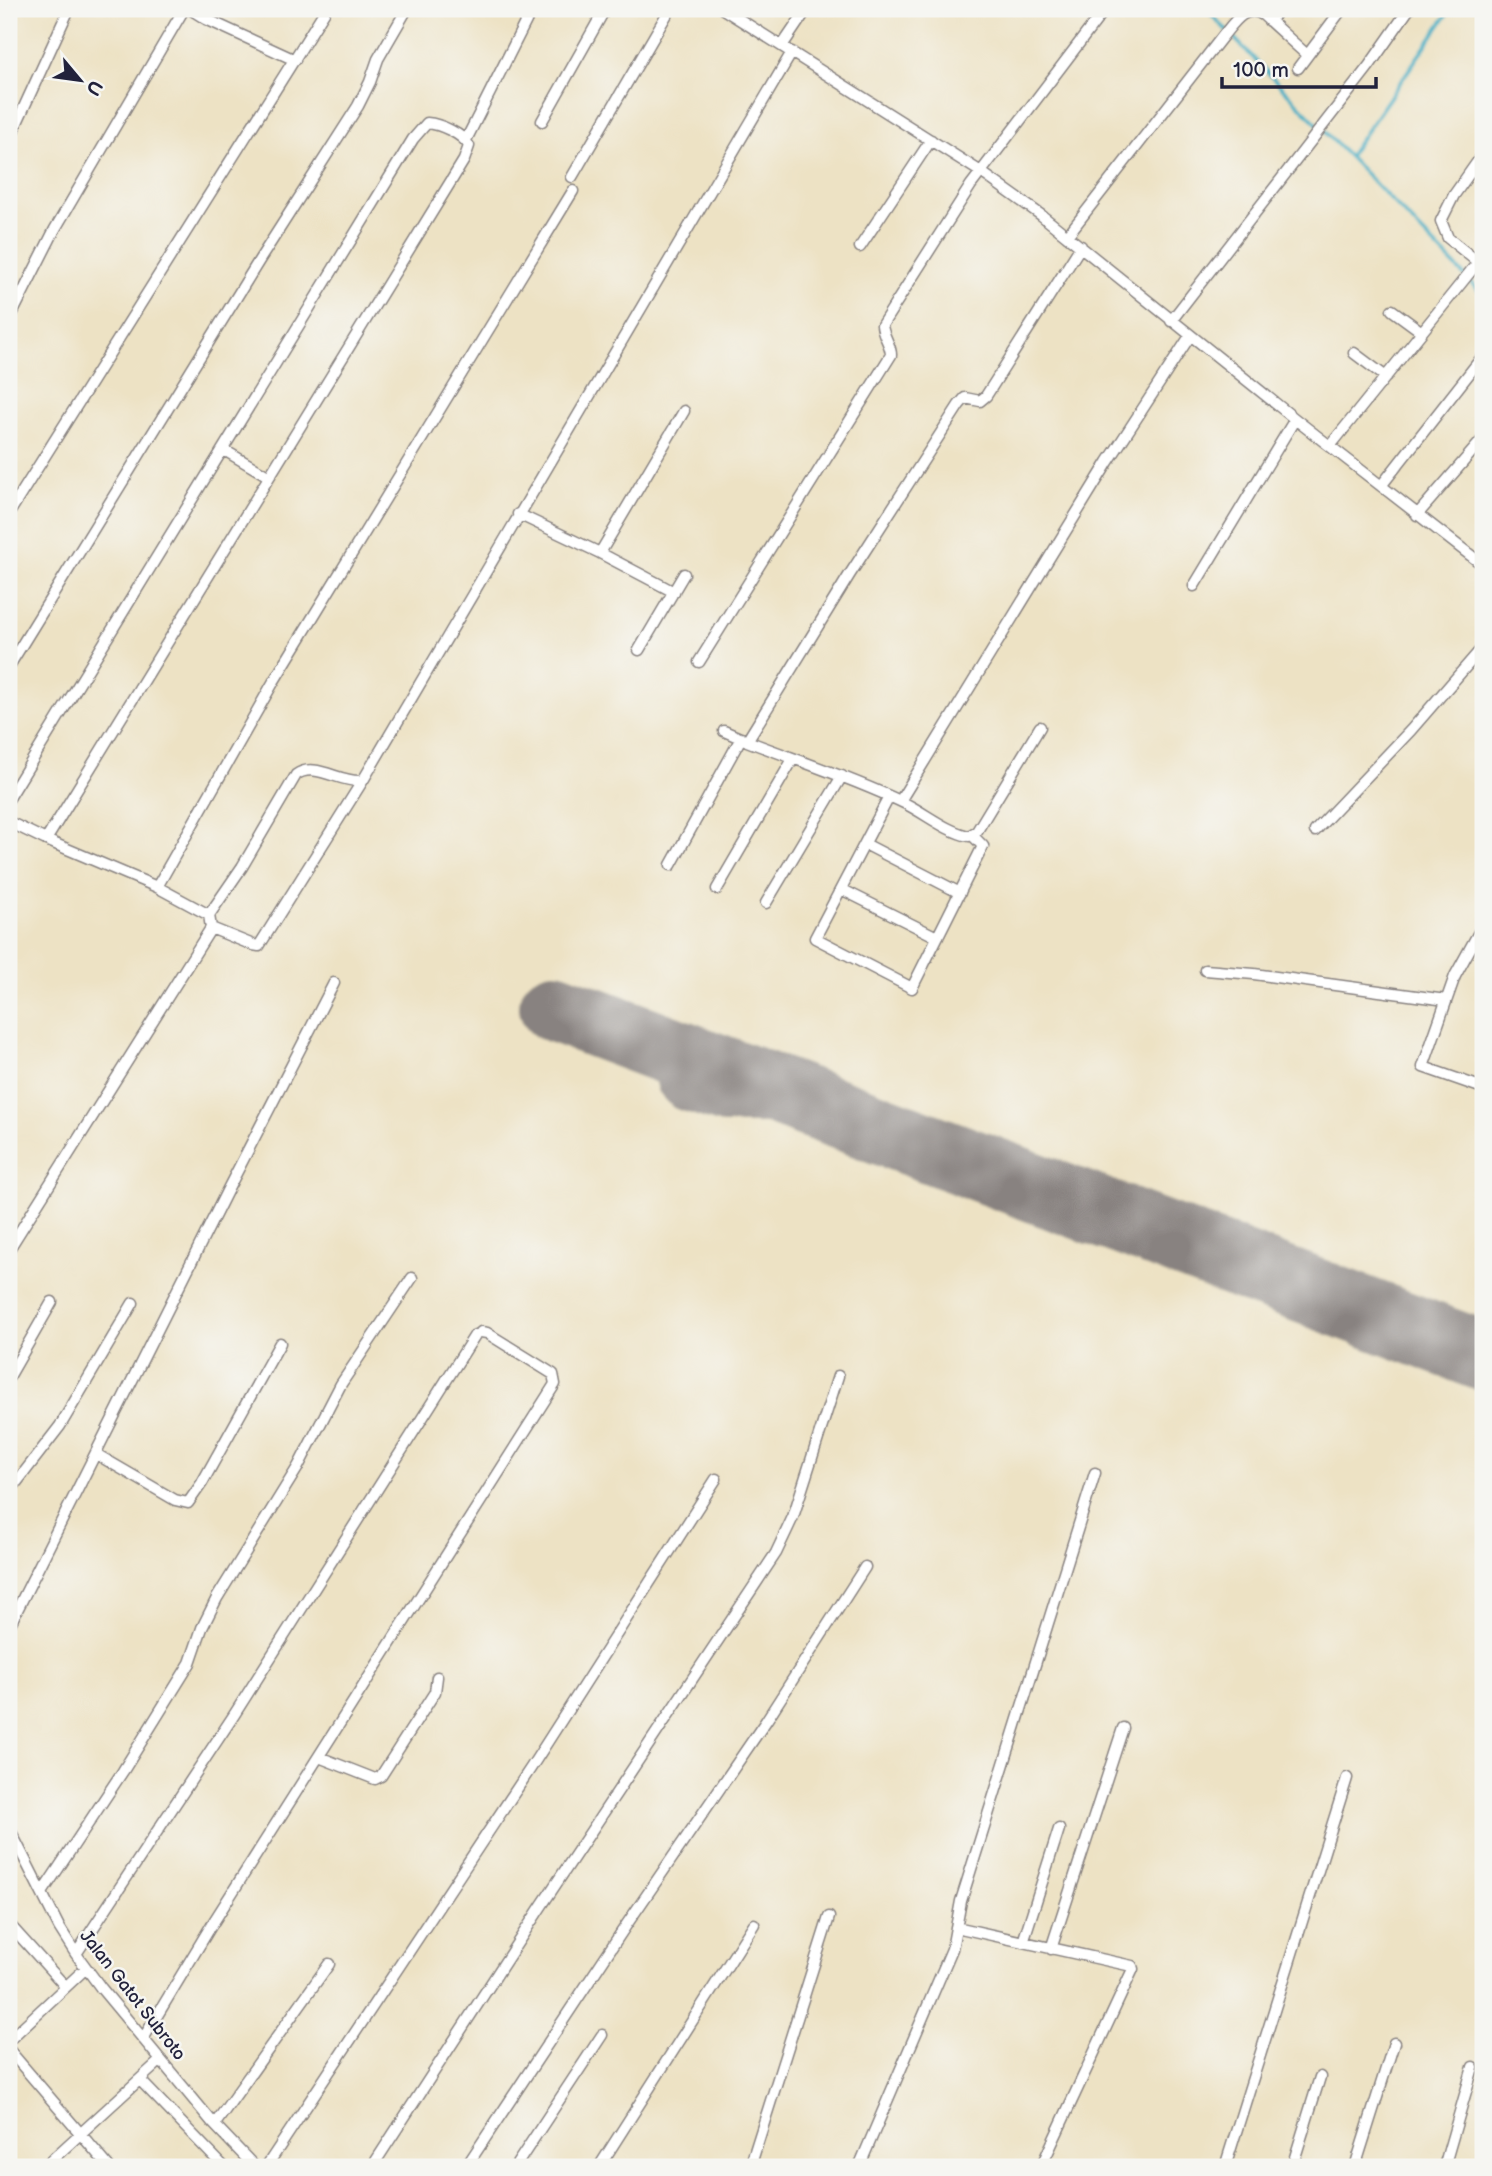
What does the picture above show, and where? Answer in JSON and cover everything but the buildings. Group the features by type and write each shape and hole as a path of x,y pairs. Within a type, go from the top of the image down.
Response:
{"street":[{"path":"9,140 69,9"},
{"path":"9,320 55,229 184,9"},
{"path":"190,9 209,14 295,60"},
{"path":"9,513 326,9"},
{"path":"9,666 358,106 378,59 407,9"},
{"path":"466,140 532,9"},
{"path":"542,121 605,9"},
{"path":"572,177 670,9"},
{"path":"723,9 741,13 782,46 981,172 1067,236 1171,321 1483,565"},
{"path":"782,46 807,9"},
{"path":"699,662 891,355 891,347 882,325 981,172 1105,9"},
{"path":"1269,21 1279,9"},
{"path":"1298,68 1342,9"},
{"path":"1171,321 1328,119 1409,9"},
{"path":"1067,236 1222,37 1245,12 1258,12 1307,55"},
{"path":"211,928 253,946 259,946 365,777 792,52"},
{"path":"9,798 421,129 427,123 432,123 466,140 469,146 464,160 46,840"},
{"path":"860,247 931,140"},
{"path":"1330,446 1481,259 1448,237 1441,221 1454,195 1483,153"},
{"path":"157,887 281,669 573,191"},
{"path":"671,865 744,740 959,405 965,398 980,401 986,397 1081,247"},
{"path":"1392,310 1422,332"},
{"path":"724,730 895,799 958,832 972,835 983,846 912,988 815,938 865,844 895,799 1108,462 1190,336"},
{"path":"1354,353 1386,377"},
{"path":"1381,486 1483,356"},
{"path":"600,554 684,411"},
{"path":"1194,586 1295,419"},
{"path":"1418,515 1483,439"},
{"path":"224,450 268,476"},
{"path":"518,514 674,592"},
{"path":"639,650 684,574"},
{"path":"1315,831 1411,730 1483,647"},
{"path":"972,835 1040,727"},
{"path":"717,889 793,759"},
{"path":"9,1249 211,928 209,915 242,867 296,775 307,770 351,781 361,781 365,777"},
{"path":"766,903 842,776"},
{"path":"9,822 157,887 209,915"},
{"path":"865,844 960,893"},
{"path":"841,889 937,937"},
{"path":"1483,925 1464,958 1423,1067 1483,1087"},
{"path":"1205,970 1447,1000"},
{"path":"9,1626 226,1191 334,983"},
{"path":"42,1893 116,1782 190,1663 201,1628 217,1598 298,1467 341,1384 412,1278"},
{"path":"9,1377 52,1302"},
{"path":"9,1492 60,1426 133,1303"},
{"path":"76,1954 234,1715 478,1334 487,1333 553,1374 555,1384 211,1926 143,2039"},
{"path":"96,1454 175,1500 188,1503 202,1483 280,1343"},
{"path":"372,2167 776,1553 793,1517 838,1376"},
{"path":"859,2167 952,1949 967,1882 1095,1473"},
{"path":"267,2167 539,1755 716,1479"},
{"path":"466,2167 626,1924 766,1721 865,1567"},
{"path":"319,1757 375,1779 381,1776 436,1692 437,1677"},
{"path":"1051,1949 1123,1728"},
{"path":"1226,2167 1347,1778"},
{"name":"Jalan Gatot Subroto","path":"9,1828 59,1927 76,1954 248,2165"},
{"path":"1023,1942 1059,1829"},
{"path":"750,2167 829,1917"},
{"path":"9,1924 65,1986"},
{"path":"599,2167 754,1924"},
{"path":"956,1927 1132,1966 1133,1969 1041,2167"},
{"path":"215,2124 329,1964"},
{"path":"9,2040 86,1968"},
{"path":"515,2167 602,2035"},
{"path":"1355,2167 1394,2043"},
{"path":"9,2050 109,2167"},
{"path":"44,2167 161,2060"},
{"path":"1444,2167 1473,2067"},
{"path":"1292,2167 1320,2077"},
{"path":"141,2080 224,2167"}],"waterway":[{"path":"1206,9 1483,295"},
{"path":"1349,156 1451,9"}],"taxiway":[{"path":"676,1053 669,1077 671,1085 681,1096 723,1110 793,1110 844,1116"}],"runway":[{"path":"554,1007 1483,1356"}]}
